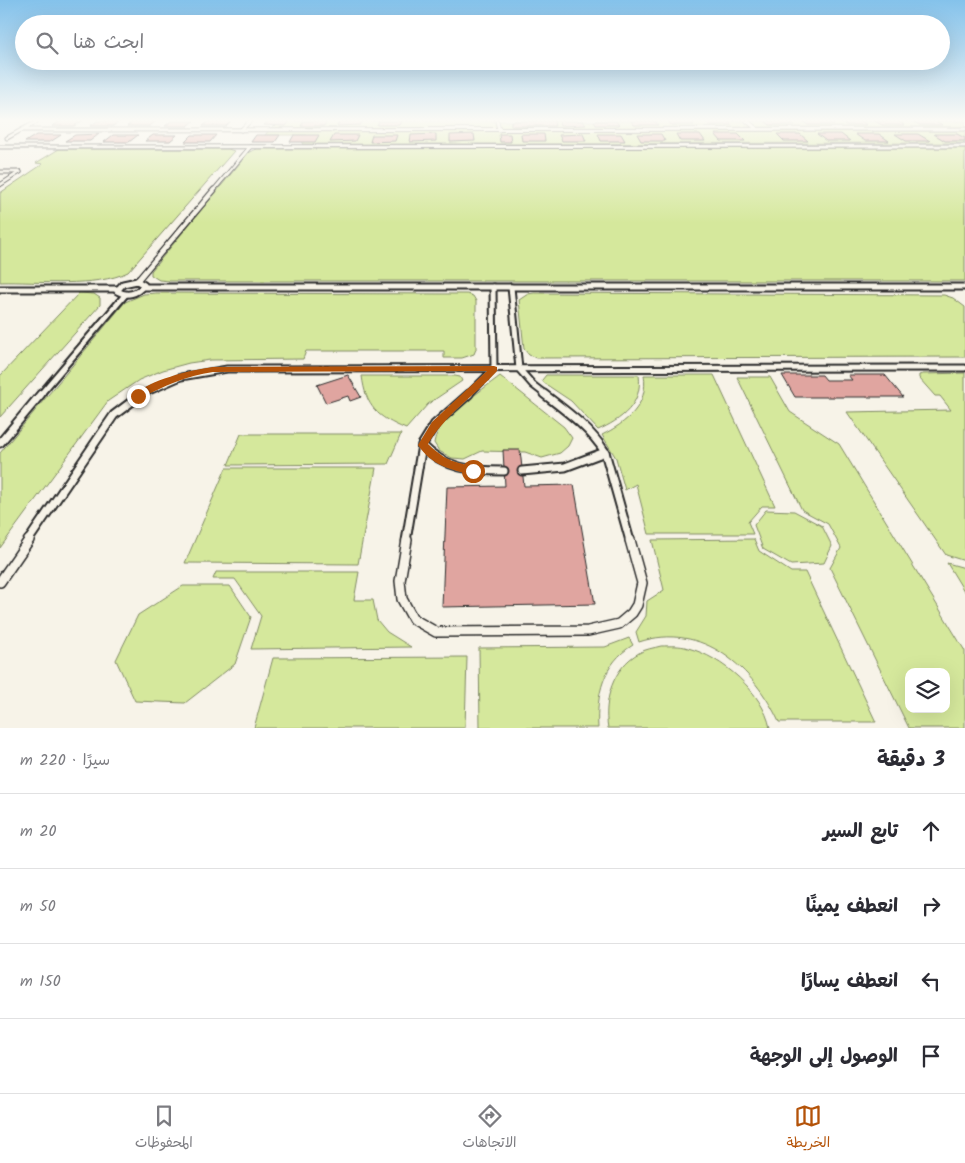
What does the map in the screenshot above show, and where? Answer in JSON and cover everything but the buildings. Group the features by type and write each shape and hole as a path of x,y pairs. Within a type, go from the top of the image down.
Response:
{"lane":[{"path":"138,281 243,155"},
{"path":"0,172 20,172 0,185"},
{"path":"0,289 118,289 123,284 138,281 143,283 144,287"},
{"path":"118,289 118,293 125,295 138,292 144,287 962,287 965,292"},
{"path":"493,287 494,369 478,386 435,424 422,445 400,592 402,603 414,621 430,630 449,632 603,630 617,626 637,608 641,596 642,583 605,452 599,442 580,422 533,384 519,369 511,287"},
{"path":"0,443 125,295"},
{"path":"0,582 114,416 138,396 167,381 198,372 213,370 965,368"},
{"path":"422,445 433,456 448,465 473,471 504,471"},
{"path":"522,471 556,470 570,467 605,452"}],"green space":[{"path":"49,155 231,155 128,272 115,277 83,282 0,282 0,193 43,164 36,163"},
{"path":"247,155 965,155 965,281 170,281 159,280 151,275 151,271"},
{"path":"79,293 94,294 100,298 100,305 0,417 0,376"},
{"path":"144,294 467,294 473,296 476,301 476,349 474,354 462,358 444,358 444,351 306,351 303,359 210,360 189,363 163,370 139,380 108,401 0,548 0,453 125,302"},
{"path":"528,294 944,295 953,298 965,307 965,357 536,358 529,355 524,349 519,300"},
{"path":"965,373 965,561 946,555 847,412 951,410 940,396 935,396 919,378 919,375"},
{"path":"546,375 639,375 638,394 629,410 615,421 598,430 571,401 544,383 542,380"},
{"path":"644,375 714,375 775,506 762,506 748,522 753,534 649,534 636,484 625,490 616,458 602,435 619,425 634,412 643,395 645,386"},
{"path":"362,376 455,376 460,377 462,381 428,404 406,429 387,420 375,410 366,396"},
{"path":"500,376 564,427 572,438 568,446 560,453 542,458 525,452 482,451 465,459 452,458 439,451 434,443 437,434 451,415"},
{"path":"737,377 770,377 790,412 839,444 965,651 965,728 909,728 830,568 841,548 828,524 802,510"},
{"path":"241,434 401,434 388,464 228,465"},
{"path":"226,468 376,468 358,564 185,563"},
{"path":"766,510 794,511 822,526 832,546 824,563 791,565 763,549 754,525"},
{"path":"754,539 759,551 791,572 805,572 876,722 779,722 755,684 740,667 723,654 704,644 684,638 662,637 639,642 636,632 646,616 647,601 664,590 652,540"},
{"path":"947,563 965,568 965,591 964,591"},
{"path":"216,572 359,572 354,600 373,600 377,620 387,632 411,647 251,649 261,616 235,579 213,579"},
{"path":"183,586 230,586 251,617 235,664 185,703 135,701 116,660 138,615"},
{"path":"629,638 633,645 623,652 608,670 600,692 598,728 480,728 479,648 605,647"},
{"path":"661,646 688,648 714,659 727,668 750,689 766,715 770,728 608,728 607,707 616,676 630,659 639,653"},
{"path":"467,657 465,728 254,728 273,658"}],"route":[{"path":"138,396 167,381 198,372 213,370 494,369 478,386 435,424 422,445 438,460 460,469 473,471"}]}
